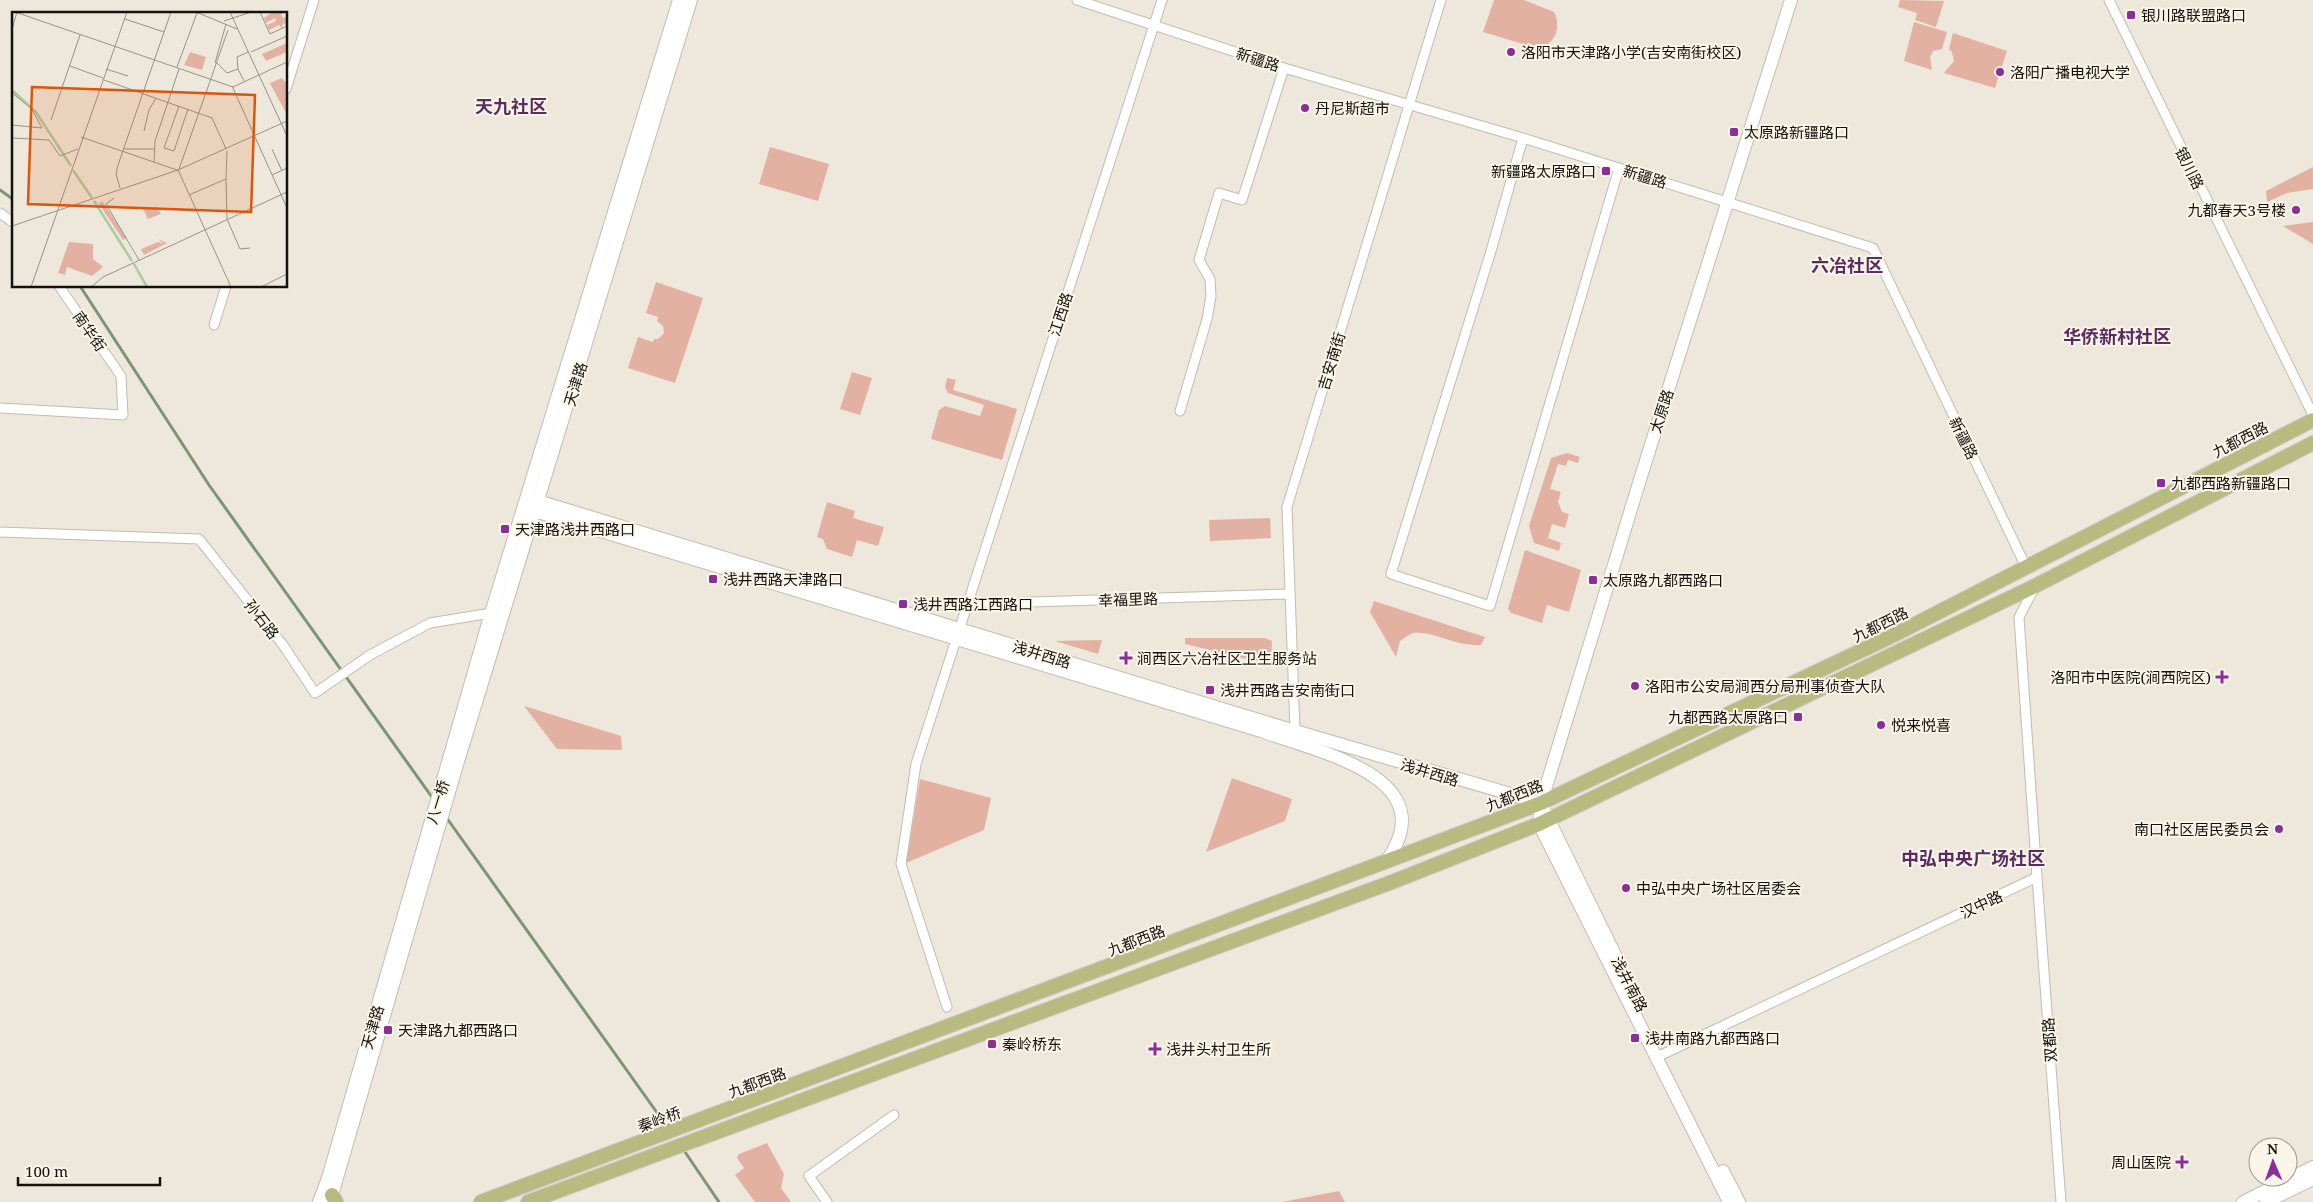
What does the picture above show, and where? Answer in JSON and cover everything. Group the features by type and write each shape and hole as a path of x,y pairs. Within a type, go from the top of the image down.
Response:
{"main road":[{"name":"天津路","path":"456,768 504,616 531,504 679,0"},
{"name":"天津路","path":"452,751 490,613 531,504 691,0"},
{"name":"太原路","path":"1543,822 1541,803 1642,470 1791,0"},
{"name":"九都西路","path":"694,1123 1541,803 1894,635 2027,569 2313,420"},
{"path":"528,1202 1382,885 1543,822 2035,586 2313,443"},
{"name":"浅井西路","path":"531,504 957,634 1261,732 1361,767 1389,788 1398,800 1403,820 1395,848 1385,863"},
{"name":"浅井西路","path":"957,634 1541,803"},
{"name":"八一桥","path":"422,852 452,751"},
{"name":"八一桥","path":"428,864 456,768"},
{"name":"浅井南路","path":"1543,822 1661,1056 1738,1202"},
{"name":"天津路","path":"319,1202 328,1178 422,852"},
{"name":"天津路","path":"333,1200 428,864"},
{"name":"浅井南路","path":"1661,1056 1729,1202"},
{"name":"秦岭桥","path":"481,1202 694,1123"},
{"path":"2243,1202 2313,1168"},
{"path":"2266,1202 2313,1179"}],"street":[{"path":"288,83 314,0"},
{"name":"新疆路","path":"1077,0 1284,68 1523,138 1873,248 2027,569"},
{"name":"江西路","path":"947,1007 901,864 916,764 1162,0"},
{"name":"吉安南街","path":"1295,731 1287,507 1441,0"},
{"name":"银川路","path":"2109,0 2313,415"},
{"path":"1180,411 1207,319 1211,296 1210,279 1199,260 1219,193 1242,200 1284,68"},
{"path":"1523,138 1492,251 1391,574 1490,606 1620,168"},
{"path":"0,213 12,222"},
{"name":"南华街","path":"0,408 122,415 121,376 60,288"},
{"path":"214,325 225,288"},
{"name":"孙石路","path":"0,532 199,539 283,645 315,694 370,655 430,623 490,613 504,616"},
{"path":"2035,586 2020,617 2037,877"},
{"name":"幸福里路","path":"966,604 1290,594"},
{"name":"汉中路","path":"1661,1056 2037,877"},
{"name":"双都路","path":"2037,877 2061,1202"},
{"path":"827,1202 808,1176 894,1115"}],"shaded area":[{"path":"1494,0 1524,0 1554,12 1557,30 1552,40 1543,47 1536,48 1483,32"},
{"path":"1900,0 1944,1 1936,27 1915,20 1917,13 1898,7"},
{"path":"1914,22 1947,32 1942,49 1933,51 1930,57 1932,70 1904,61"},
{"path":"1953,33 2007,51 1995,88 1944,73 1954,61 1952,52 1949,49"},
{"path":"770,147 829,164 818,201 759,184"},
{"path":"2313,167 2313,189 2287,193 2267,202 2266,191"},
{"path":"2313,222 2313,244 2283,226"},
{"path":"656,282 703,298 675,383 628,368 638,337 653,342 654,339 658,339 664,333 663,326 657,321 658,317 646,313"},
{"path":"852,372 872,378 860,415 840,409"},
{"path":"947,378 956,380 953,390 1017,409 1002,460 931,439 939,410 945,406 980,416 984,405 948,393 945,387"},
{"path":"1567,453 1580,457 1578,463 1568,460 1566,466 1558,464 1550,489 1561,492 1558,502 1562,512 1569,514 1565,528 1552,524 1548,538 1561,543 1559,551 1534,543 1529,526 1551,458"},
{"path":"827,502 855,511 853,518 884,527 878,546 857,540 852,557 827,549 823,539 817,537"},
{"path":"1270,518 1271,538 1210,541 1209,520"},
{"path":"1525,550 1581,570 1569,612 1547,605 1542,623 1511,613 1508,609"},
{"path":"1374,601 1485,637 1481,645 1472,645 1454,642 1430,634 1414,633 1400,641 1396,657 1370,612"},
{"path":"1185,638 1265,638 1272,641 1271,661 1267,664 1185,644"},
{"path":"1102,640 1098,654 1055,641"},
{"path":"524,706 621,736 622,750 557,749"},
{"path":"1232,778 1292,799 1285,821 1206,852"},
{"path":"920,779 991,798 984,830 906,863"},
{"path":"767,1143 784,1174 781,1188 791,1202 755,1202 735,1175 744,1168 737,1158 739,1154"},
{"path":"1339,1191 1345,1202 1282,1202"}],"waterway":[{"path":"0,190 12,199"},
{"path":"81,288 209,485 434,800"},
{"path":"446,817 668,1128"},
{"path":"683,1149 719,1202"}],"place":[{"name":"银川路联盟路口","path":"2131,15"},
{"name":"洛阳市天津路小学(吉安南街校区)","path":"1511,52"},
{"name":"洛阳广播电视大学","path":"2000,72"},
{"name":"丹尼斯超市","path":"1305,108"},
{"name":"太原路新疆路口","path":"1734,132"},
{"name":"新疆路太原路口","path":"1606,171"},
{"name":"九都春天3号楼","path":"2296,210"},
{"name":"九都西路新疆路口","path":"2161,483"},
{"name":"天津路浅井西路口","path":"505,529"},
{"name":"浅井西路天津路口","path":"713,579"},
{"name":"太原路九都西路口","path":"1593,580"},
{"name":"浅井西路江西路口","path":"903,604"},
{"name":"涧西区六冶社区卫生服务站","path":"1126,658"},
{"name":"洛阳市中医院(涧西院区)","path":"2222,677"},
{"name":"洛阳市公安局涧西分局刑事侦查大队","path":"1635,686"},
{"name":"浅井西路吉安南街口","path":"1210,690"},
{"name":"九都西路太原路口","path":"1798,717"},
{"name":"悦来悦喜","path":"1881,725"},
{"name":"南口社区居民委员会","path":"2279,829"},
{"name":"中弘中央广场社区居委会","path":"1626,888"},
{"name":"天津路九都西路口","path":"388,1030"},
{"name":"浅井南路九都西路口","path":"1635,1038"},
{"name":"秦岭桥东","path":"992,1044"},
{"name":"浅井头村卫生所","path":"1155,1049"},
{"name":"周山医院","path":"2182,1162"}],"district":[{"name":"天九社区","path":"511,106"},
{"name":"六冶社区","path":"1847,265"},
{"name":"华侨新村社区","path":"2117,336"},
{"name":"中弘中央广场社区","path":"1973,858"}]}
